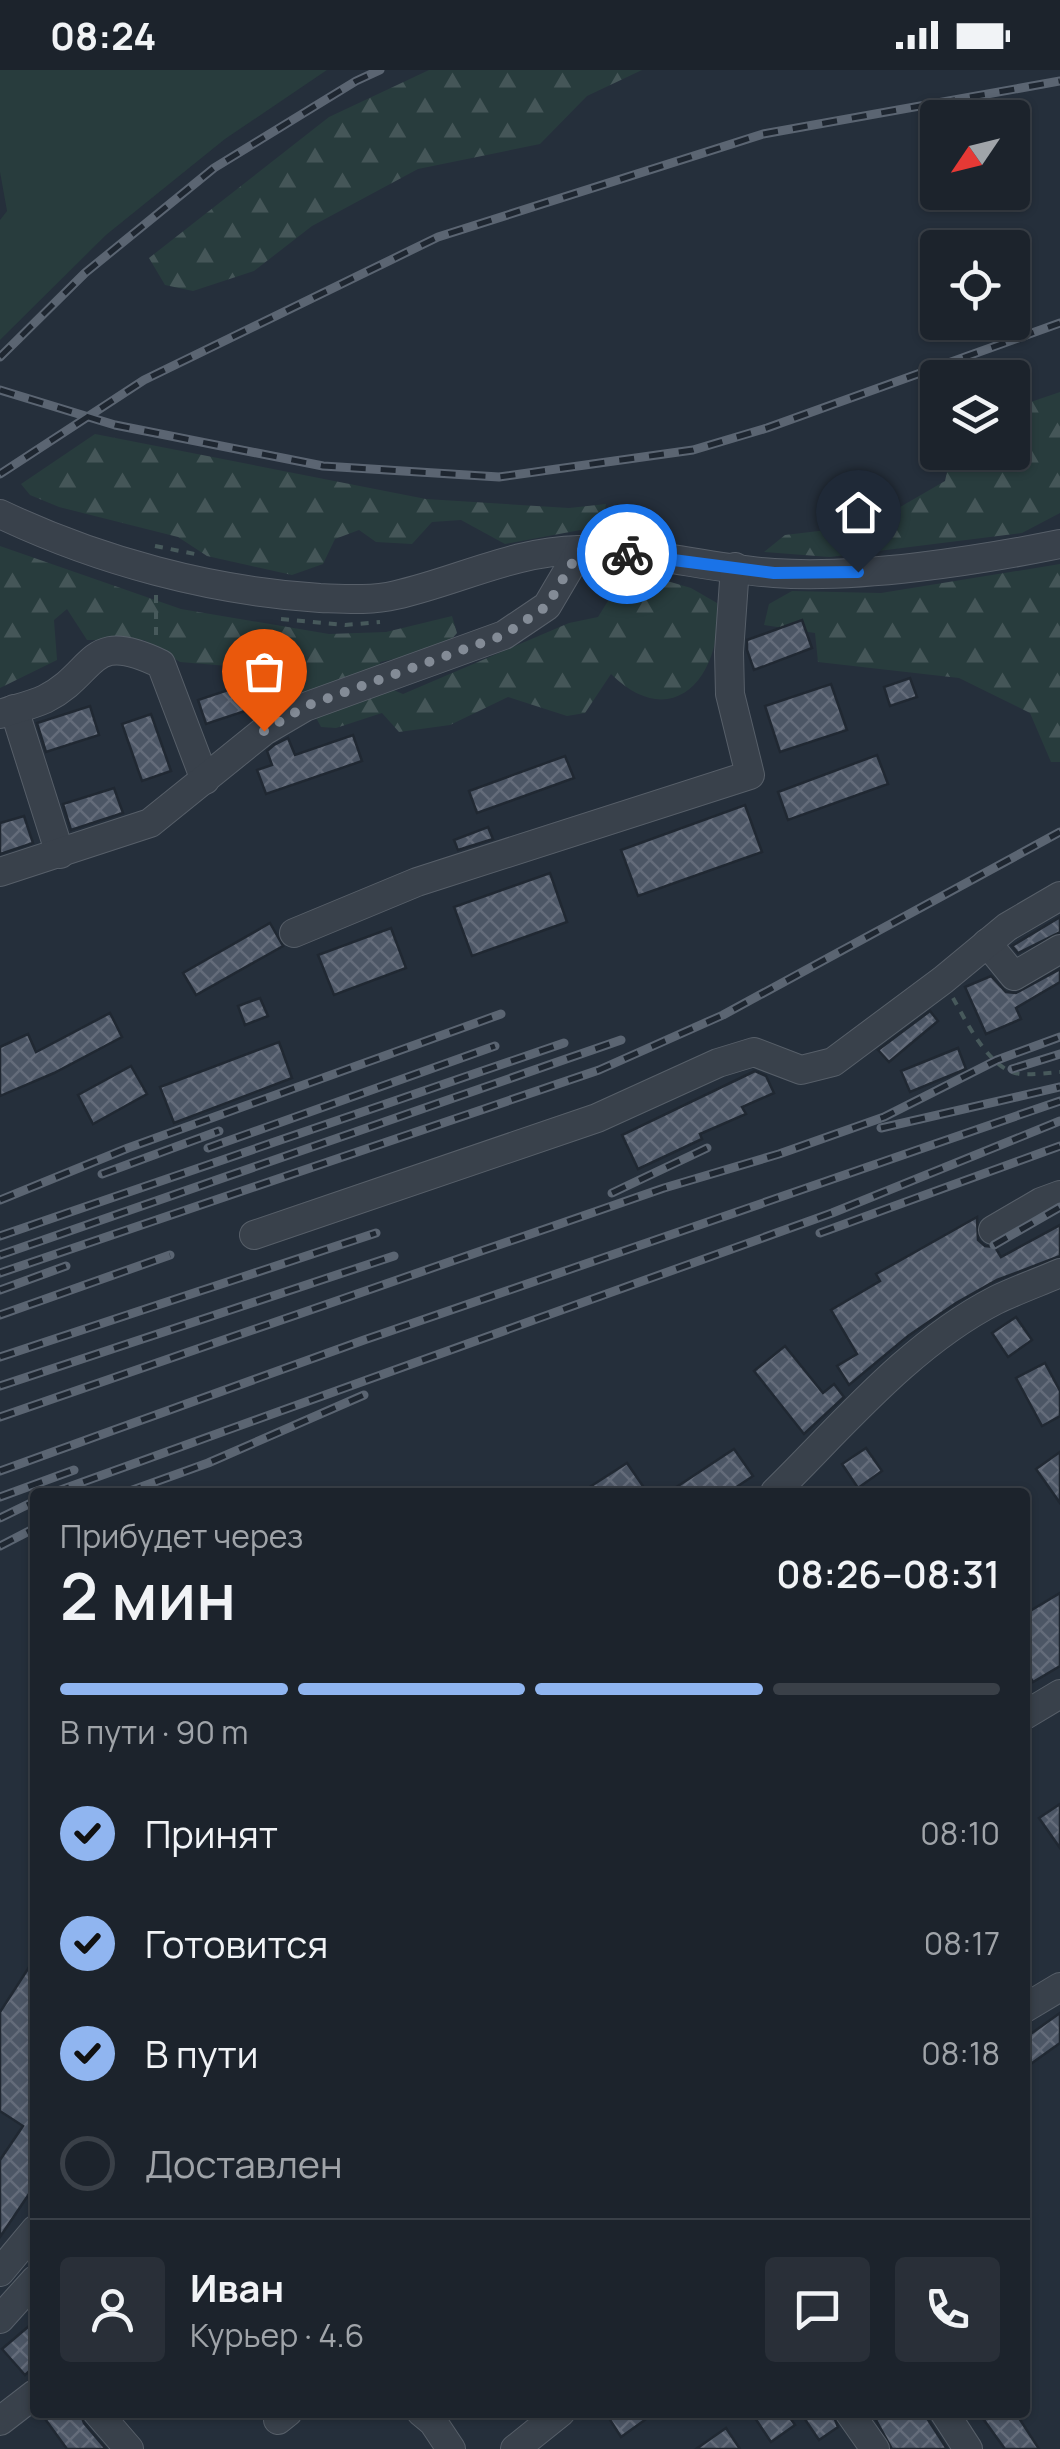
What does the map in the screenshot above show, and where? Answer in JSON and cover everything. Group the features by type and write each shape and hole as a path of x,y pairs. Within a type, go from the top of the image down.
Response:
{"street":[{"path":"0,514 108,557 190,578 274,595 364,600 396,596 530,554 580,550 774,573 858,572 1060,544"},
{"path":"0,872 150,824 264,731 306,706 504,635 547,606 580,550"},
{"path":"294,932 417,882 750,775 730,694 735,567"},
{"path":"60,854 7,712 46,698 70,682 101,652 140,654 161,664 205,780"},
{"path":"254,1234 596,1118 718,1062 754,1052 800,1070 832,1062 1007,927 1060,896"},
{"path":"988,943 1014,976 1060,949"},
{"path":"993,1230 1060,1195"},
{"path":"780,1488 878,1389 937,1338 994,1301 1060,1273"},
{"path":"1030,1712 1060,1694"},
{"path":"1030,2005 1060,1987"},
{"path":"0,2272 30,2236"},
{"path":"0,2318 30,2285"},
{"path":"0,2421 30,2398"},
{"path":"103,2418 129,2449"},
{"path":"428,2418 451,2449"},
{"path":"515,2449 553,2418"},
{"path":"853,2418 875,2449"},
{"path":"948,2418 968,2449"}],"path":[{"path":"154,626 156,594 169,598"},
{"path":"272,617 345,625 394,618"},
{"path":"943,980 980,1046 1009,1070 1016,1074 1060,1072"}],"green space":[{"path":"0,70 327,70 225,139 106,235 0,340 0,220 7,211 0,172"},
{"path":"429,70 642,70 587,96 540,144 418,169 312,226 254,271 193,291 165,285 149,258 329,117"},
{"path":"1060,392 1060,513 1022,533 830,557 764,552 785,535 869,525 945,481 947,470 1030,470 1030,402"},
{"path":"95,434 426,499 569,508 606,504 602,526 505,544 461,520 432,522 412,544 376,542 359,530 335,539 323,564 292,575 207,556 178,537 59,507 30,495 21,484"},
{"path":"0,546 181,609 329,634 386,632 452,616 457,633 444,648 380,662 384,686 403,694 569,623 598,617 618,585 640,573 691,588 717,603 717,629 703,673 674,698 655,699 634,692 611,674 585,713 567,716 508,697 450,725 399,732 382,713 336,728 321,727 287,663 240,667 180,662 144,640 87,640 67,609 54,620 57,660 0,688"},
{"path":"1060,564 1060,762 1051,762 1030,713 959,678 818,662 815,633 764,625 769,604 792,591 881,593"}],"building":[{"path":"802,620 812,648 754,670 747,640"},
{"path":"910,678 917,697 890,706 884,687"},
{"path":"831,684 847,730 780,752 765,706"},
{"path":"243,685 251,709 206,724 198,700"},
{"path":"90,706 99,735 46,752 37,723"},
{"path":"151,714 171,771 142,781 122,724"},
{"path":"353,735 362,761 266,794 257,770 272,765 267,751 274,745 288,738 295,755"},
{"path":"877,755 888,784 788,820 778,792"},
{"path":"565,756 574,778 477,813 469,791"},
{"path":"114,788 123,813 71,830 63,804"},
{"path":"745,805 762,852 638,896 621,850"},
{"path":"24,816 33,843 0,854 0,823"},
{"path":"488,827 493,839 458,850 454,840"},
{"path":"550,873 567,922 472,956 454,907"},
{"path":"1060,917 1060,932 1018,953 1012,946"},
{"path":"270,923 283,946 196,995 183,973"},
{"path":"391,928 406,968 334,995 318,955"},
{"path":"1060,969 1060,982 1016,1008 1021,1019 986,1034 965,987 991,976 1006,992 1016,993"},
{"path":"260,998 268,1016 245,1025 238,1006"},
{"path":"930,1011 938,1021 889,1062 878,1050"},
{"path":"110,1013 122,1037 0,1096 0,1047 28,1034 36,1052"},
{"path":"279,1042 292,1078 174,1123 160,1087"},
{"path":"958,1048 966,1069 910,1092 901,1071"},
{"path":"131,1066 147,1094 93,1124 78,1095"},
{"path":"755,1071 766,1076 774,1093 742,1107 746,1114 700,1134 702,1139 638,1169 622,1135"},
{"path":"977,1217 978,1240 995,1247 1001,1257 1060,1225 1060,1256 997,1280 956,1303 908,1336 849,1385 837,1366 857,1354 831,1310 880,1281 876,1274"},
{"path":"1016,1317 1032,1340 1008,1357 992,1333"},
{"path":"785,1346 823,1393 834,1384 844,1397 804,1434 754,1371"},
{"path":"1045,1363 1060,1391 1060,1416 1042,1426 1016,1378"},
{"path":"866,1448 882,1471 858,1488 842,1464"},
{"path":"734,1449 753,1476 735,1488 675,1488"},
{"path":"1060,1452 1060,1503 1036,1469"},
{"path":"627,1463 644,1488 588,1488"},
{"path":"1060,1593 1060,1666 1033,1682 1030,1677 1030,1611"},
{"path":"1060,1804 1060,1848 1039,1818"},
{"path":"30,1966 30,2192 0,2237 0,2160 23,2126 0,2111 0,2012"},
{"path":"1060,2013 1060,2043 1030,2064 1030,2034"},
{"path":"30,2325 30,2370 25,2375 2,2349"},
{"path":"44,2418 82,2418 106,2449 67,2449"},
{"path":"609,2418 648,2418 621,2437"},
{"path":"755,2418 790,2418 795,2425 771,2442"},
{"path":"804,2418 834,2418 838,2427 819,2440"},
{"path":"927,2418 947,2449 892,2449 876,2420"},
{"path":"1019,2418 1039,2449 1005,2449 984,2420"},
{"path":"726,2428 740,2449 696,2449"}],"railway":[{"path":"0,357 85,273 214,168 380,70"},
{"path":"0,474 144,380 438,237 763,134 1060,81"},
{"path":"0,390 115,425 323,466 499,477 693,450 767,428 1060,323"},
{"path":"0,1273 599,1070 723,1015 1060,832"},
{"path":"0,1200 128,1148 501,1014"},
{"path":"0,1417 664,1188 884,1117 997,1060 1060,1037"},
{"path":"0,1255 621,1040"},
{"path":"0,1236 564,1043"},
{"path":"208,1148 495,1046"},
{"path":"1012,1069 1060,1054"},
{"path":"881,1128 1060,1087"},
{"path":"0,1471 364,1340 1060,1101"},
{"path":"66,1488 832,1213 1060,1121"},
{"path":"102,1174 219,1131"},
{"path":"820,1233 1060,1146"},
{"path":"612,1193 707,1148"},
{"path":"994,1245 1060,1207"},
{"path":"0,1357 376,1233"},
{"path":"0,1315 170,1255"},
{"path":"0,1386 394,1256"},
{"path":"0,1290 66,1266"},
{"path":"138,1488 208,1463 364,1395"},
{"path":"0,1497 74,1470"},
{"path":"0,1518 30,1503"},
{"path":"0,1546 30,1531"}],"way so far":[{"path":"264,731 306,706 504,635 547,606 580,550 627,554"}],"route":[{"path":"627,554 774,573 858,572"}]}
